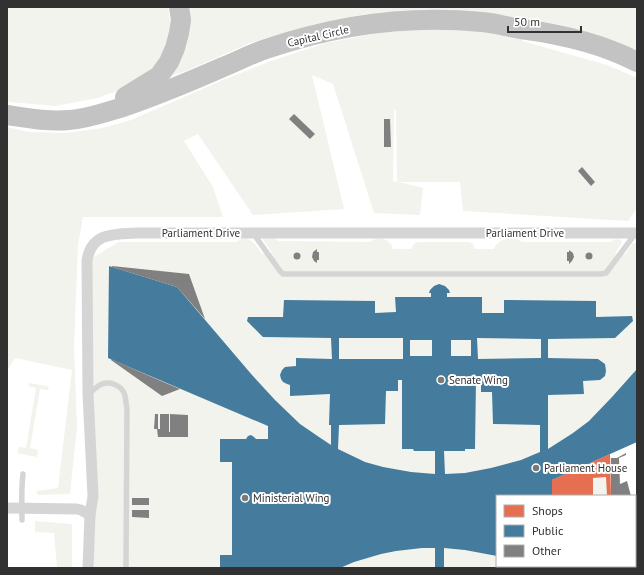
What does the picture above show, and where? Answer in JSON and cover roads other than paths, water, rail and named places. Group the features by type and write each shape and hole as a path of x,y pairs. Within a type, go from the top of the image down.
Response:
{"highway":[{"path":"99,114 159,76 169,62 175,48 181,20 180,7"},
{"name":"Capital Circle","path":"7,115 35,120 69,120 99,114 179,86 268,48 332,31 391,22 451,20 484,22 574,39 637,62"}],"street":[{"name":"Parliament Drive","path":"88,568 93,484 88,394 87,261 91,249 97,242 106,236 113,234 136,233 636,233"},
{"path":"7,508 22,514 81,510 90,515"}],"lane":[{"path":"253,233 279,270 284,274 598,275 604,274 608,271 636,233"},
{"path":"88,394 101,385 110,383 120,387 125,395 126,568"},
{"path":"22,514 23,474"}],"place":[{"name":"Senate Wing","path":"441,380"},
{"name":"Parliament House","path":"536,468"},
{"name":"Ministerial Wing","path":"245,498"}]}
